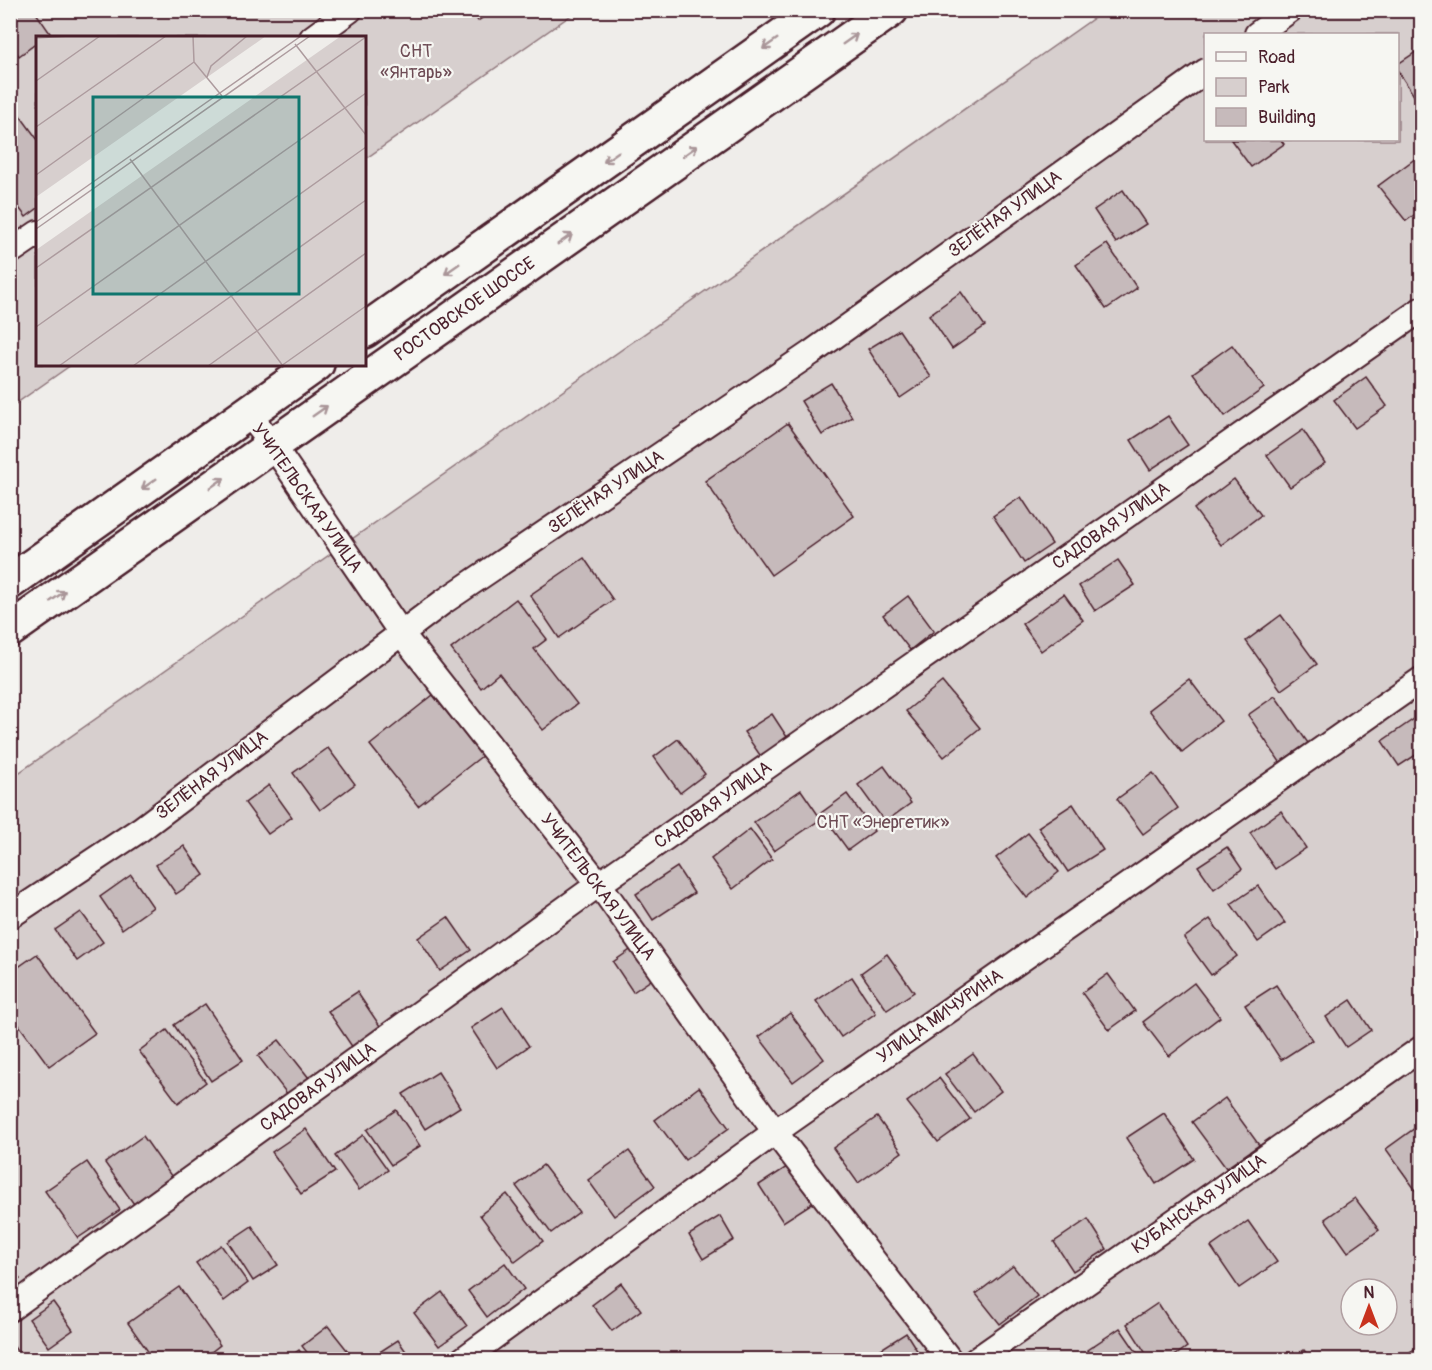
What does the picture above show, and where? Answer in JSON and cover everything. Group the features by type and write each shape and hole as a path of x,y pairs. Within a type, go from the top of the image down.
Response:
{"highway":[{"path":"366,330 818,10"},
{"name":"РОСТОВСКОЕ ШОССЕ","path":"10,630 891,10"},
{"path":"10,582 314,366"}],"street":[{"path":"315,36 350,10"},
{"path":"1258,33 1290,10"},
{"name":"ЗЕЛЁНАЯ УЛИЦА","path":"10,916 141,829 443,602 821,346 1204,72"},
{"path":"10,252 36,234"},
{"name":"САДОВАЯ УЛИЦА","path":"10,1308 599,884 1422,309"},
{"name":"УЧИТЕЛЬСКАЯ УЛИЦА","path":"248,413 272,444 401,633 599,884 775,1132 950,1359"},
{"name":"УЛИЦА МИЧУРИНА","path":"462,1359 775,1132 1422,679"},
{"name":"КУБАНСКАЯ УЛИЦА","path":"976,1359 1422,1048"}],"green space":[{"name":"СНТ «Янтарь»","path":"11,11 577,11 366,158 366,36 36,36 36,366 70,366 11,407"},
{"name":"СНТ «Энергетик»","path":"1104,11 1421,11 1421,1359 11,1359 10,779"}],"building":[{"path":"10,10 34,10 50,33 46,36 36,36 36,43 19,56 10,44"},
{"path":"470,10 493,10 478,21"},
{"path":"1422,48 1422,108 1399,73 1399,63"},
{"path":"13,106 36,137 36,210 26,217 10,196 10,107"},
{"path":"1232,141 1282,141 1284,144 1251,167"},
{"path":"1416,158 1422,166 1422,209 1406,221 1378,186"},
{"path":"1123,190 1146,224 1116,243 1094,210"},
{"path":"1107,244 1137,288 1106,309 1076,265"},
{"path":"961,292 985,326 952,349 929,315"},
{"path":"899,330 931,377 900,398 868,349"},
{"path":"1232,345 1264,388 1225,416 1193,373"},
{"path":"1366,377 1387,406 1355,428 1334,400"},
{"path":"831,383 852,417 822,435 801,401"},
{"path":"1168,416 1188,445 1150,470 1131,440"},
{"path":"788,423 854,516 771,575 705,481"},
{"path":"1303,430 1325,463 1290,487 1267,455"},
{"path":"1234,479 1261,515 1221,545 1194,509"},
{"path":"1021,497 1052,544 1024,563 993,516"},
{"path":"584,558 613,600 559,638 530,595"},
{"path":"1118,560 1135,585 1095,611 1079,586"},
{"path":"1064,594 1083,620 1041,651 1022,624"},
{"path":"908,596 934,631 910,650 883,615"},
{"path":"516,599 547,639 534,649 577,704 543,730 499,673 481,688 451,649"},
{"path":"1281,615 1317,664 1281,690 1246,641"},
{"path":"1189,679 1221,721 1182,752 1149,710"},
{"path":"942,682 980,728 944,757 906,711"},
{"path":"433,695 482,756 418,806 370,745"},
{"path":"1275,696 1308,743 1280,762 1248,715"},
{"path":"772,714 789,740 762,758 744,732"},
{"path":"1414,719 1422,731 1422,751 1399,766 1382,741"},
{"path":"678,739 705,774 680,793 654,757"},
{"path":"328,748 355,784 320,810 293,773"},
{"path":"884,766 911,803 885,822 858,785"},
{"path":"1153,773 1178,808 1143,834 1117,799"},
{"path":"269,785 292,817 268,834 245,803"},
{"path":"801,790 821,819 774,851 754,822"},
{"path":"847,794 874,831 848,850 821,813"},
{"path":"1073,804 1103,850 1068,872 1038,827"},
{"path":"1281,811 1306,848 1275,869 1250,833"},
{"path":"750,829 772,859 733,889 711,859"},
{"path":"1028,833 1059,872 1027,898 996,858"},
{"path":"184,846 204,875 176,894 156,865"},
{"path":"1227,847 1242,869 1214,889 1198,866"},
{"path":"677,867 694,893 653,920 636,894"},
{"path":"131,875 153,907 122,929 100,897"},
{"path":"1258,886 1285,923 1258,942 1231,904"},
{"path":"81,912 103,942 77,961 55,930"},
{"path":"448,917 471,950 440,971 418,938"},
{"path":"1210,919 1237,956 1211,975 1184,938"},
{"path":"636,946 657,976 633,992 613,962"},
{"path":"37,954 95,1033 49,1066 10,1013 10,973"},
{"path":"887,954 914,992 887,1010 861,973"},
{"path":"1108,974 1135,1011 1109,1030 1082,993"},
{"path":"852,977 876,1013 841,1037 816,1001"},
{"path":"1194,983 1220,1017 1169,1056 1143,1022"},
{"path":"1276,985 1312,1040 1281,1060 1245,1005"},
{"path":"357,992 382,1029 353,1048 328,1011"},
{"path":"1351,1000 1371,1030 1346,1047 1326,1017"},
{"path":"205,1004 243,1060 211,1081 174,1025"},
{"path":"503,1007 529,1046 497,1068 471,1028"},
{"path":"790,1013 824,1059 793,1082 759,1037"},
{"path":"167,1030 206,1082 178,1103 139,1051"},
{"path":"279,1040 309,1078 288,1095 258,1056"},
{"path":"973,1054 1001,1091 974,1112 945,1074"},
{"path":"438,1072 460,1107 425,1129 403,1094"},
{"path":"939,1078 970,1119 938,1142 907,1102"},
{"path":"699,1087 729,1128 685,1160 655,1120"},
{"path":"1225,1098 1259,1145 1226,1168 1192,1122"},
{"path":"396,1110 420,1146 391,1165 367,1130"},
{"path":"1164,1113 1194,1159 1156,1184 1126,1138"},
{"path":"877,1117 902,1152 858,1183 833,1148"},
{"path":"1422,1123 1422,1190 1417,1192 1386,1149"},
{"path":"306,1129 335,1172 301,1194 272,1152"},
{"path":"363,1135 388,1170 359,1190 335,1156"},
{"path":"143,1136 174,1180 136,1207 105,1163"},
{"path":"629,1151 655,1186 614,1216 588,1180"},
{"path":"87,1162 120,1210 78,1238 45,1191"},
{"path":"793,1163 817,1200 783,1222 759,1185"},
{"path":"543,1165 579,1212 551,1233 516,1186"},
{"path":"507,1194 543,1241 515,1262 480,1215"},
{"path":"1355,1198 1379,1230 1348,1252 1325,1219"},
{"path":"720,1216 734,1240 703,1259 689,1235"},
{"path":"1088,1219 1107,1249 1073,1271 1054,1242"},
{"path":"1248,1221 1277,1262 1239,1288 1211,1247"},
{"path":"252,1226 278,1265 253,1281 228,1242"},
{"path":"221,1245 248,1283 224,1301 196,1263"},
{"path":"505,1263 524,1289 487,1317 468,1291"},
{"path":"10,1264 20,1279 10,1286"},
{"path":"1013,1266 1037,1296 1000,1324 976,1294"},
{"path":"621,1283 641,1310 612,1331 592,1305"},
{"path":"179,1287 220,1345 201,1360 154,1360 128,1323"},
{"path":"442,1292 467,1326 439,1346 414,1313"},
{"path":"53,1302 73,1330 49,1347 29,1319"},
{"path":"1158,1303 1187,1347 1169,1360 1150,1360 1127,1324"},
{"path":"328,1326 355,1360 313,1360 302,1346"},
{"path":"1120,1328 1142,1360 1094,1360 1087,1350"},
{"path":"906,1333 923,1360 868,1360 867,1358"},
{"path":"398,1340 412,1360 383,1360 378,1353"},
{"path":"10,1341 23,1360 10,1360"},
{"path":"1422,1344 1422,1360 1402,1360 1401,1358"},
{"path":"299,1350 306,1360 285,1360"},
{"path":"1304,1350 1311,1360 1289,1360"}]}
